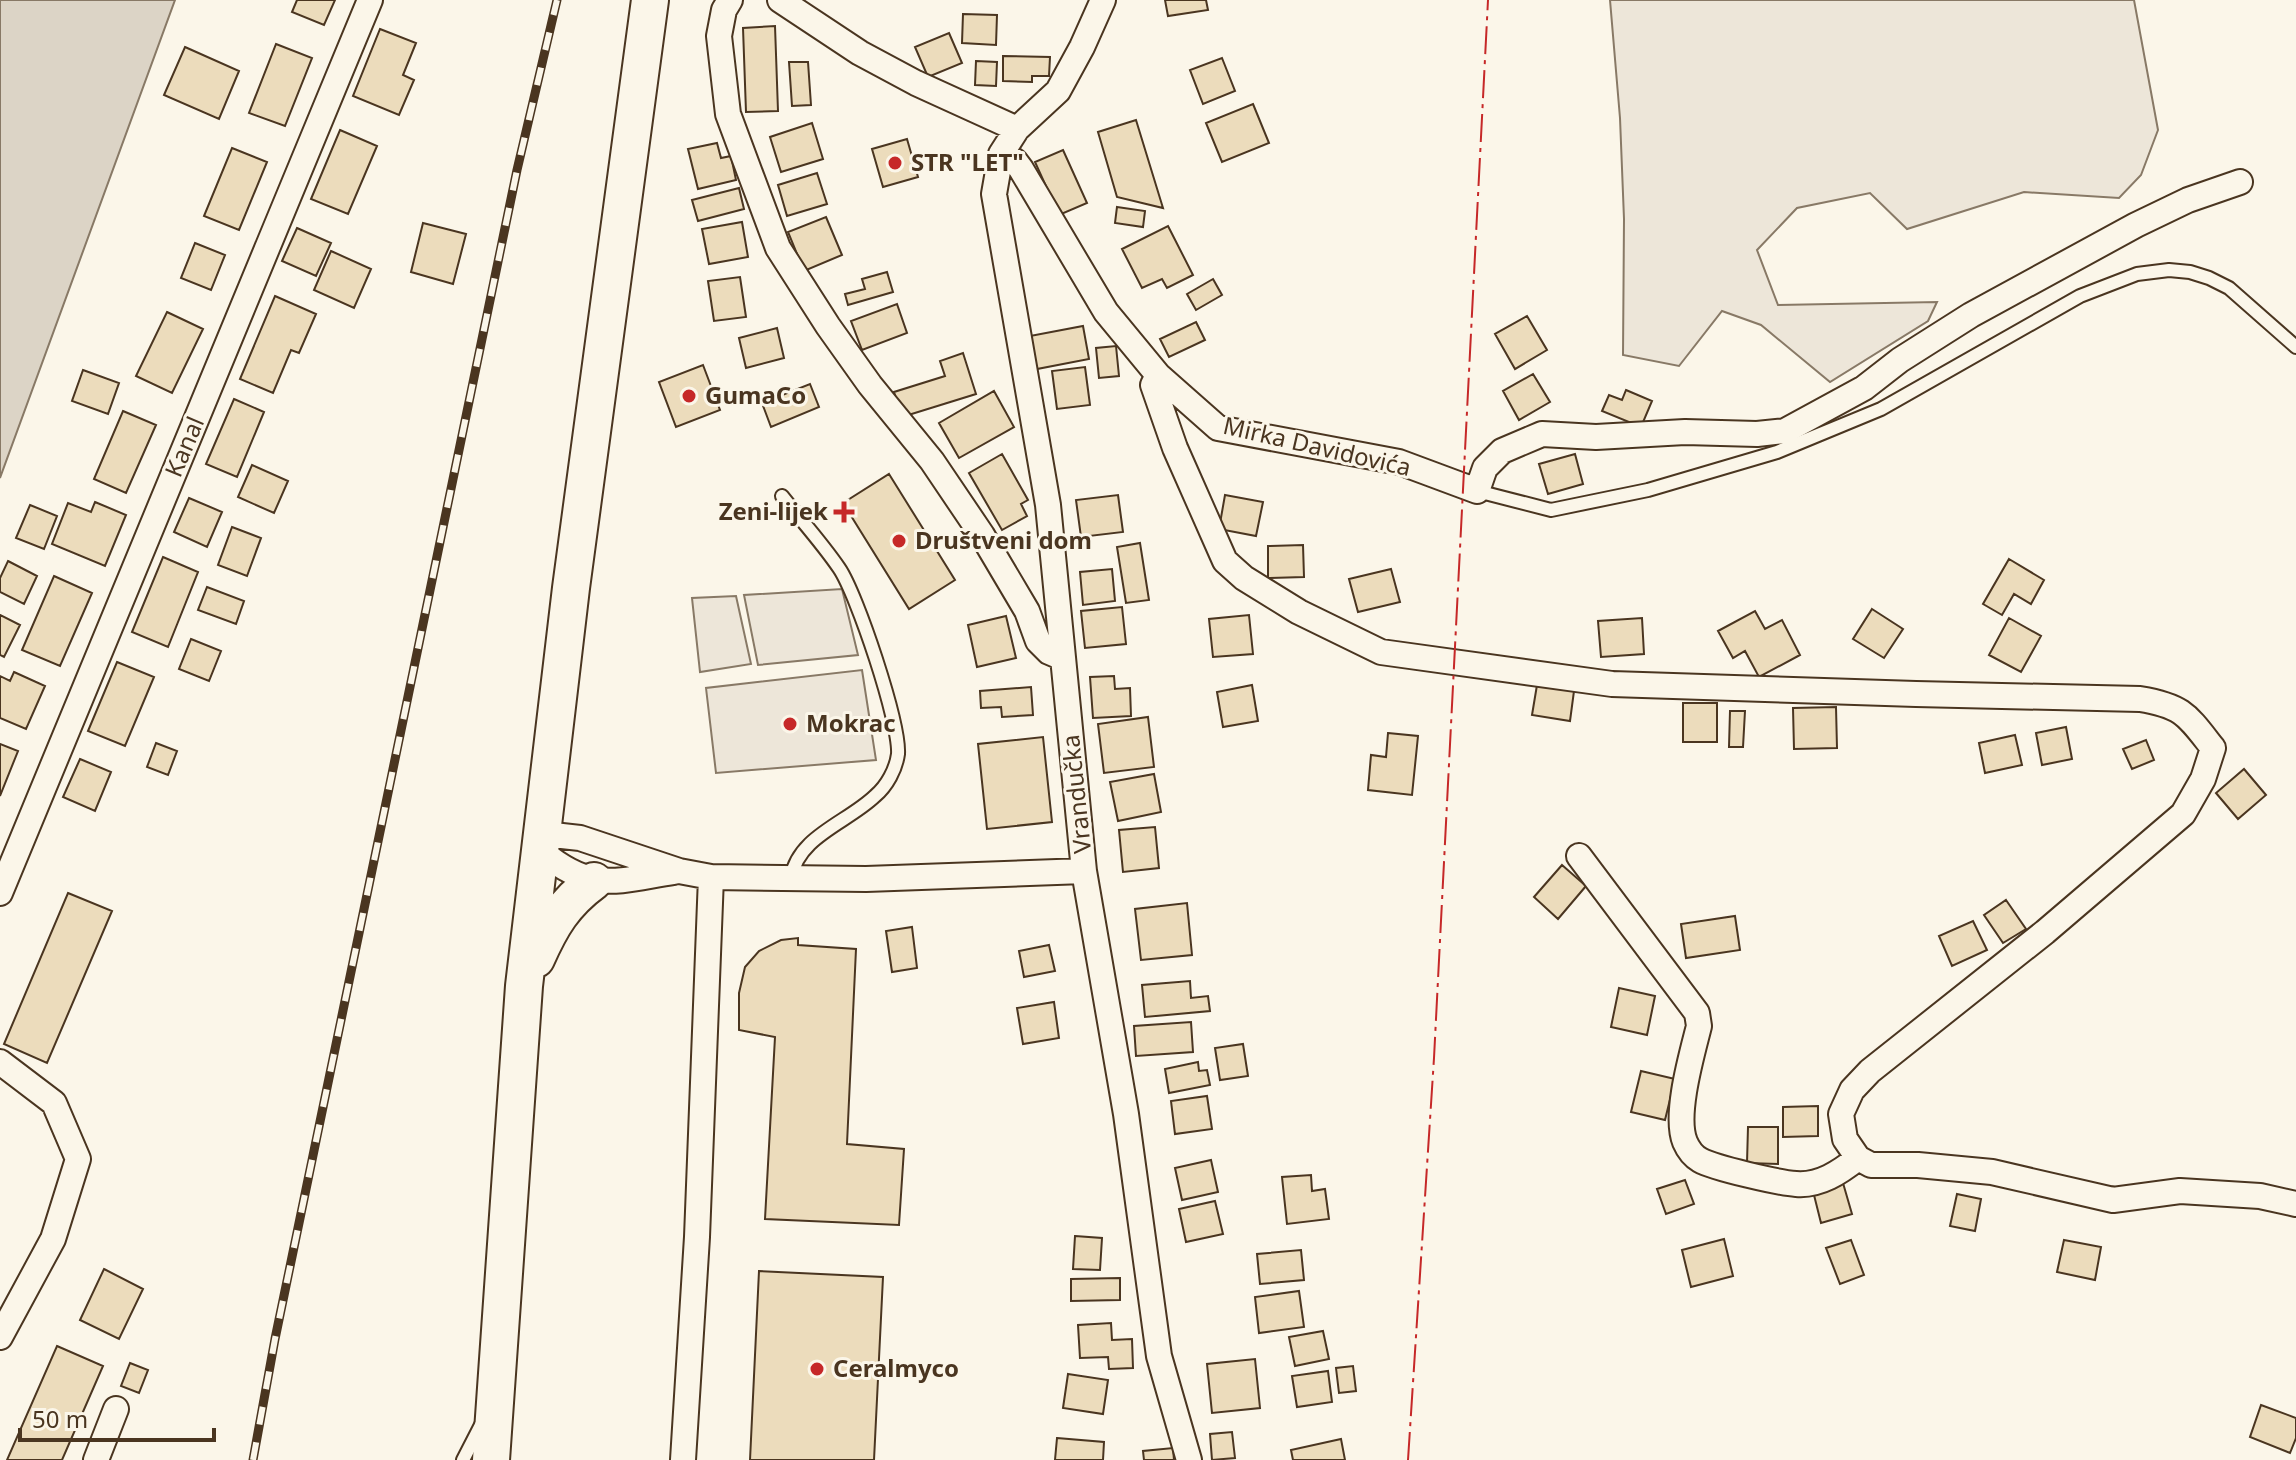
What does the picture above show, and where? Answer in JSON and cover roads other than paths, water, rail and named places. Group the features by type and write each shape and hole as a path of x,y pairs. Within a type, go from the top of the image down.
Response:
{"main road":[{"path":"491,1460 524,986 571,588 650,0"},
{"path":"524,986 559,914 573,897 594,881"}],"street":[{"name":"Kanal","path":"0,893 370,0"},
{"path":"730,0 724,10 719,36 728,114 778,248 828,326 870,385 932,461 982,535 1027,611 1038,641 1049,652 1063,658"},
{"path":"780,0 916,83 1017,129"},
{"name":"Vrandučka","path":"1103,0 1058,91 1017,129 1001,154 994,194 1048,505 1084,871 1126,1114 1159,1356 1189,1460"},
{"name":"Mirka Davidovića","path":"1001,154 1015,161 1021,169 1106,312 1158,375 1218,428 1399,462 1477,491"},
{"path":"1477,491 1485,468 1502,451 1542,434 1596,437 1785,431 1864,388 1900,360 1971,315 2136,225 2188,200 2240,182"},
{"path":"1158,375 1153,385 1165,421 1225,561 1244,578 1299,612 1381,652 1612,684 2128,698 2169,704 2188,716 2213,748 2203,779 2183,814 2045,932 1861,1081 1852,1090 1841,1114 1845,1139 1858,1158 1871,1165 1918,1165 1992,1172 2113,1200 2180,1191 2260,1196 2296,1204"},
{"path":"679,871 594,881 561,868 543,843 580,838 679,871 711,877 866,879 1084,871"},
{"path":"1579,856 1697,1013 1699,1026 1682,1112 1683,1139 1688,1149 1698,1159 1714,1166 1797,1184 1838,1174 1858,1158"},
{"path":"683,1460 697,1237 711,877"},
{"path":"0,1062 54,1103 78,1159 53,1239 0,1337"},
{"path":"96,1460 116,1409"}],"lane":[{"path":"1477,491 1551,510 1648,490 1777,452 1881,409 2080,296 2137,274 2169,270 2209,278 2229,288 2296,347"},
{"path":"782,496 840,569 857,600 890,712 898,753 888,782 875,797 807,845 794,863 791,878"},
{"path":"463,1460 495,1397"}],"railway":[{"path":"253,1460 275,1339 517,170 557,0"}],"place":[{"name":"STR \"LET\"","path":"895,163"},
{"name":"GumaCo","path":"689,396"},
{"name":"Zeni-lijek","path":"844,512"},
{"name":"Društveni dom","path":"899,541"},
{"name":"Mokrac","path":"790,724"},
{"name":"Ceralmyco","path":"817,1369"}]}
